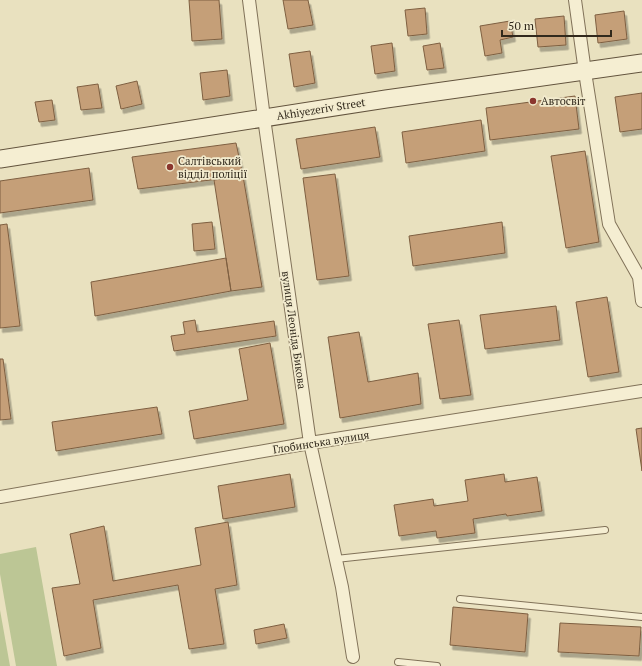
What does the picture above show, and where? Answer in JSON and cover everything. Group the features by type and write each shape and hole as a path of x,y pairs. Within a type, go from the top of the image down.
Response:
{"main road":[{"name":"Akhiyezeriv Street","path":"0,159 386,99 642,63"}],"street":[{"name":"вулиця Леоніда Бикова","path":"249,0 264,118 310,443 342,587 353,657"},
{"path":"575,0 609,224 639,277 642,302"},
{"name":"Глобинська вулиця","path":"0,497 310,443 642,391"}],"lane":[{"path":"336,559 605,530"},
{"path":"460,599 642,617"},
{"path":"398,662 437,666"}],"green space":[{"path":"36,547 57,666 16,666 0,574 0,554"},
{"path":"0,610 10,666 0,666"}],"building":[{"path":"189,0 219,0 222,39 192,41"},
{"path":"283,0 308,0 313,25 288,29"},
{"path":"425,8 427,34 408,36 405,10"},
{"path":"624,11 627,39 598,43 595,15"},
{"path":"564,16 566,45 538,47 535,19"},
{"path":"510,21 513,37 500,40 502,53 485,56 480,26"},
{"path":"392,43 395,71 375,74 371,46"},
{"path":"440,43 444,68 427,70 423,46"},
{"path":"310,51 315,83 294,87 289,54"},
{"path":"227,70 230,96 203,100 200,73"},
{"path":"137,81 142,104 121,109 116,86"},
{"path":"98,84 102,108 81,110 77,87"},
{"path":"642,93 642,129 620,132 615,97"},
{"path":"575,96 579,129 490,140 486,108"},
{"path":"52,100 55,120 39,122 35,102"},
{"path":"481,120 485,151 406,163 402,132"},
{"path":"375,127 380,157 301,169 296,139"},
{"path":"236,143 243,176 138,189 132,157"},
{"path":"585,151 599,242 566,248 551,156"},
{"path":"89,168 93,200 0,213 0,181"},
{"path":"335,174 349,276 317,280 303,178"},
{"path":"243,176 262,287 231,291 214,180"},
{"path":"212,222 215,249 194,251 192,224"},
{"path":"502,222 505,253 413,266 409,236"},
{"path":"7,224 20,326 0,328 0,225"},
{"path":"226,258 231,291 95,316 91,282"},
{"path":"607,297 619,372 588,377 576,302"},
{"path":"556,306 560,340 485,349 480,315"},
{"path":"195,320 197,332 274,321 276,336 174,351 171,336 185,334 183,322"},
{"path":"459,320 471,395 440,399 428,324"},
{"path":"359,332 368,382 418,373 421,404 340,418 328,337"},
{"path":"270,343 284,424 194,439 189,411 248,400 239,349"},
{"path":"0,359 3,359 11,419 0,420"},
{"path":"157,407 162,434 56,451 52,422"},
{"path":"642,428 642,471 636,429"},
{"path":"290,474 295,507 223,519 218,486"},
{"path":"504,474 505,482 537,477 542,511 473,519 475,533 437,538 436,531 399,536 394,505 433,499 434,506 468,501 465,480"},
{"path":"228,522 237,585 215,589 224,644 189,649 178,585 93,600 101,648 64,656 52,588 80,584 70,534 104,526 113,581 201,565 195,528"},
{"path":"453,607 528,614 525,652 450,645"},
{"path":"560,623 641,627 639,656 558,652"},
{"path":"284,624 287,638 256,644 254,630"}],"place":[{"name":"Автосвіт","path":"533,101"},
{"name":"Салтівський відділ поліції","path":"170,167"}]}
